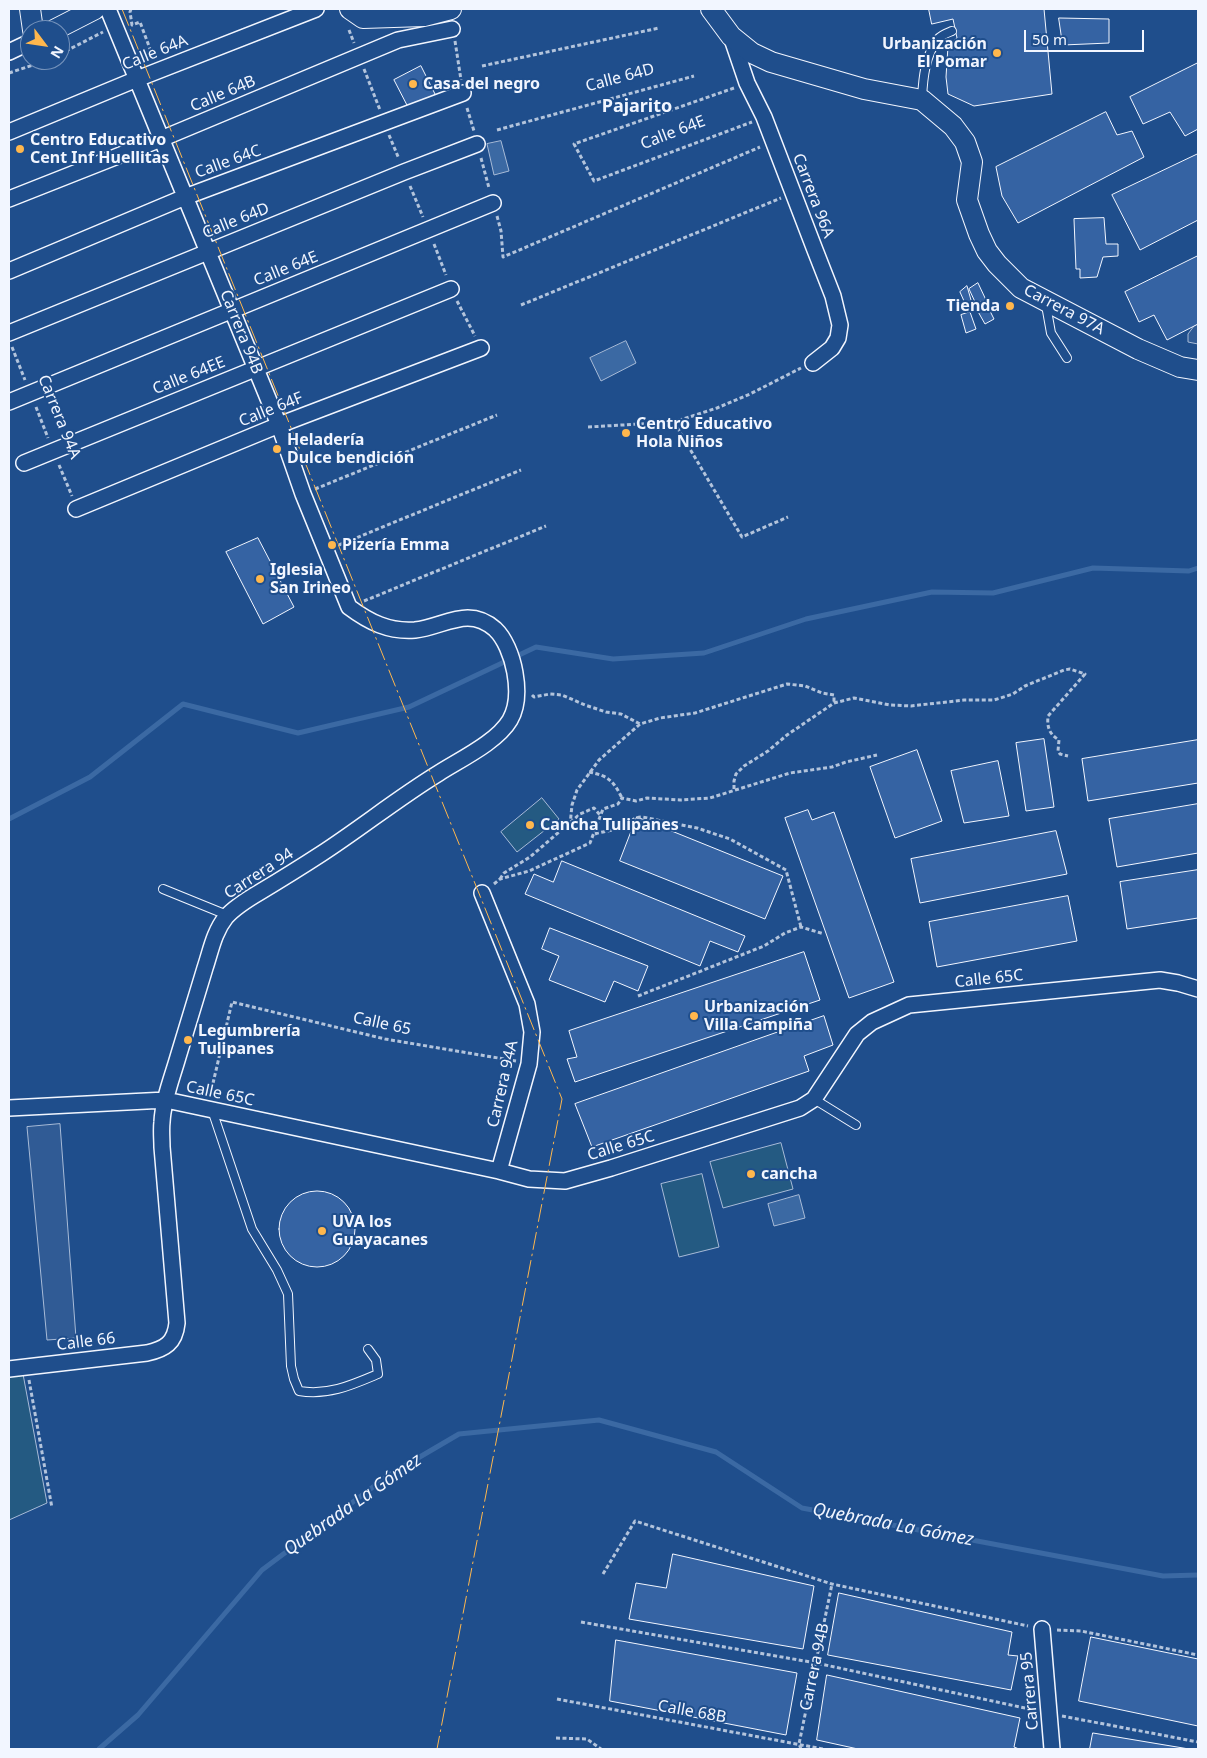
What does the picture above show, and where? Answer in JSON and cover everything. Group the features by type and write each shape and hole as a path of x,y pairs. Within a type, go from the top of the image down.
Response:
{"street":[{"path":"70,22 95,9"},
{"name":"Carrera 94B","path":"108,9 279,425 303,494 349,607"},
{"name":"Calle 64A","path":"9,132 137,79 316,9"},
{"name":"Carrera 97A","path":"711,9 731,36 752,53 771,62 864,88 922,100 953,126 965,142 972,162 967,200 986,251 1021,288 1138,349 1180,367 1198,370"},
{"path":"357,14 424,16 452,19"},
{"name":"Calle 64B","path":"9,199 161,139 452,19"},
{"name":"Carrera 96A","path":"731,36 747,83 764,117 832,296 840,325 838,338 832,348 813,362"},
{"name":"Calle 64C","path":"9,271 185,197 463,93"},
{"name":"Calle 64D","path":"9,332 477,144"},
{"name":"Calle 64E","path":"9,402 493,203"},
{"name":"Calle 64EE","path":"24,463 451,289"},
{"name":"Calle 64F","path":"76,509 279,425 481,348"},
{"name":"Carrera 94","path":"167,1346 175,1334 177,1323 162,1147 162,1121 166,1100 191,1012 217,930 228,915 248,900 322,853 404,794 485,744 501,731 510,720 516,699 515,680 509,650 503,638 486,623 465,617 416,630 397,630 374,623 349,607"},
{"name":"Carrera 94A","path":"482,893 527,1004 532,1032 529,1064 500,1171"},
{"name":"Calle 65C","path":"9,1108 166,1100 500,1171 529,1179 565,1181 800,1108 814,1100 857,1034 872,1022 909,1004 1160,980 1198,989"},
{"name":"Calle 66","path":"9,1369 147,1352 159,1350 167,1346"},
{"name":"Carrera 95","path":"1042,1629 1052,1749"}],"lane":[{"path":"922,100 924,73 932,50 938,38 952,31"},
{"path":"1046,300 1051,333 1067,358"},
{"path":"163,889 228,915"},
{"path":"814,1100 856,1125"},
{"path":"210,1109 252,1229 277,1270 288,1294 290,1366 299,1390 312,1393 343,1389 378,1374 376,1360 368,1349"}],"path":[{"path":"131,9 132,25 140,22 158,71"},
{"path":"70,49 116,26 131,21"},
{"path":"482,66 659,28"},
{"name":"Calle 64D","path":"497,130 694,76"},
{"name":"Calle 64E","path":"747,83 574,144 594,182 764,117"},
{"path":"503,257 773,141"},
{"path":"522,305 793,193"},
{"name":"Carrera 94A","path":"9,339 76,509"},
{"path":"588,427 674,422 717,408 750,394 813,362"},
{"path":"303,494 497,414"},
{"path":"674,422 742,537 788,517"},
{"path":"326,551 521,470"},
{"path":"349,607 546,526"},
{"path":"734,789 736,774 744,766 834,703 854,698 890,705 911,706 964,700 994,700 1013,694 1025,686 1055,672 1070,670 1085,674 1048,716 1047,722 1050,733 1059,740 1058,751 1060,754 1068,756"},
{"path":"515,680 534,697 550,694 562,695 606,712 621,714 640,724"},
{"path":"570,825 576,790 608,751 640,724 660,718 695,713 787,684 805,686 822,693 834,695 834,703"},
{"path":"589,772 602,774 611,780 622,798 636,801 647,798 680,800 710,798 790,773 832,766 877,755"},
{"path":"500,879 529,871 590,843 603,809 618,804 622,798"},
{"path":"482,893 500,879 504,873 530,857 570,825 580,814 594,808 600,816"},
{"path":"594,834 619,828 636,817 642,817 697,828 730,840 786,870 801,927"},
{"path":"638,996 764,946 785,933 801,927 824,934"},
{"name":"Calle 65","path":"210,1109 232,1002 385,1039 529,1064"},
{"path":"26,1367 52,1508"},
{"path":"604,1574 635,1522 832,1584 1042,1629 1081,1631 1198,1655"},
{"name":"Carrera 94B","path":"799,1744 832,1584"},
{"path":"581,1622 816,1663 1050,1713 1198,1742"},
{"name":"Calle 68B","path":"557,1699 823,1749"},
{"path":"556,1738 587,1739 601,1749"},
{"path":"799,1744 801,1749"}],"shaded area":[{"path":"501,141 509,171 494,175 487,144"},
{"path":"1198,324 1198,344 1188,342 1188,334"},
{"path":"626,341 636,363 601,381 590,358"},
{"name":"Cancha Tulipanes","path":"542,798 559,819 517,852 501,832"},
{"path":"60,1124 76,1338 47,1340 27,1127"},
{"name":"cancha","path":"781,1143 793,1189 723,1208 710,1162"},
{"path":"702,1174 719,1247 679,1257 661,1184"},
{"path":"799,1195 805,1218 774,1226 768,1204"},
{"path":"23,1374 47,1503 9,1520 9,1377"}],"building":[{"name":"Urbanización El Pomar","path":"929,9 1044,9 1052,94 974,106 948,94 946,77 948,46 957,38 953,19 932,24"},
{"path":"1059,18 1109,19 1109,43 1063,45"},
{"path":"1198,63 1198,129 1185,136 1170,112 1143,124 1130,97"},
{"name":"Casa del negro","path":"421,66 436,96 409,109 394,80"},
{"path":"1106,112 1117,135 1132,131 1144,157 1018,223 1002,196 996,167"},
{"path":"1198,154 1198,220 1140,250 1112,195"},
{"path":"1104,218 1106,244 1118,244 1118,256 1103,257 1097,277 1080,278 1080,269 1076,269 1074,219"},
{"path":"1198,256 1198,324 1167,340 1154,315 1139,322 1125,292"},
{"path":"978,283 986,300 976,304 969,289"},
{"path":"967,286 973,307 968,310 960,292"},
{"path":"986,303 994,319 985,324 976,308"},
{"path":"970,312 976,329 966,333 961,315"},
{"name":"Iglesia San Irineo","path":"258,538 294,607 263,624 226,552"},
{"path":"1044,739 1054,807 1026,811 1016,743"},
{"path":"1198,740 1198,783 1088,801 1082,759"},
{"path":"917,750 942,821 895,838 870,767"},
{"path":"998,761 1009,816 964,823 951,771"},
{"path":"1198,804 1198,853 1117,867 1109,819"},
{"name":"Urbanización Villa Campiña","path":"808,810 812,820 834,812 894,982 849,998 785,818"},
{"path":"637,817 783,876 765,919 620,861"},
{"path":"1056,831 1067,874 920,903 911,859"},
{"name":"Urbanización Villa Campiña","path":"562,861 745,936 738,952 710,941 700,966 525,894 534,874 553,882"},
{"path":"1198,870 1198,918 1127,929 1120,882"},
{"path":"1068,896 1077,941 937,967 929,922"},
{"path":"550,928 648,966 638,991 614,981 605,1002 549,980 559,956 542,949"},
{"name":"Urbanización Villa Campiña","path":"804,952 820,1000 575,1082 567,1059 577,1057 569,1031"},
{"name":"Urbanización Villa Campiña","path":"824,1016 833,1045 804,1056 809,1071 592,1147 575,1104"},
{"path":"310,1191 324,1191 338,1197 349,1208 355,1222 352,1244 344,1256 324,1267 310,1267 296,1261 285,1250 279,1236 279,1222 285,1208 296,1197"},
{"path":"673,1554 814,1586 803,1649 629,1619 636,1583 666,1588"},
{"path":"839,1593 1012,1632 1008,1655 1018,1656 1011,1690 828,1655"},
{"path":"1091,1637 1198,1659 1198,1726 1079,1701"},
{"path":"616,1640 797,1673 786,1735 610,1701"},
{"path":"827,1675 1020,1718 1014,1747 1019,1749 858,1749 817,1740"},
{"path":"1093,1733 1189,1749 1090,1749"}],"waterway":[{"path":"9,819 90,777 183,704 298,733 409,707 536,647 613,659 704,653 806,619 932,592 993,593 1093,568 1189,571 1198,568"},
{"name":"Quebrada La Gómez","path":"99,1749 138,1715 262,1570 389,1475 459,1434 599,1420 716,1452 802,1508 1163,1576 1198,1575"}],"power":[{"path":"122,9 562,1099 437,1749"}],"place":[{"name":"Urbanización El Pomar","path":"997,53"},
{"name":"Casa del negro","path":"413,84"},
{"name":"Centro Educativo Cent Inf Huellitas","path":"20,149"},
{"name":"Tienda","path":"1010,306"},
{"name":"Centro Educativo Hola Niños","path":"626,433"},
{"name":"Heladería Dulce bendición","path":"277,449"},
{"name":"Pizería Emma","path":"332,545"},
{"name":"Iglesia San Irineo","path":"260,579"},
{"name":"Cancha Tulipanes","path":"530,825"},
{"name":"Urbanización Villa Campiña","path":"694,1016"},
{"name":"Legumbrería Tulipanes","path":"188,1040"},
{"name":"cancha","path":"751,1174"},
{"name":"UVA los Guayacanes","path":"322,1231"}],"district":[{"name":"Pajarito","path":"637,107"}]}
